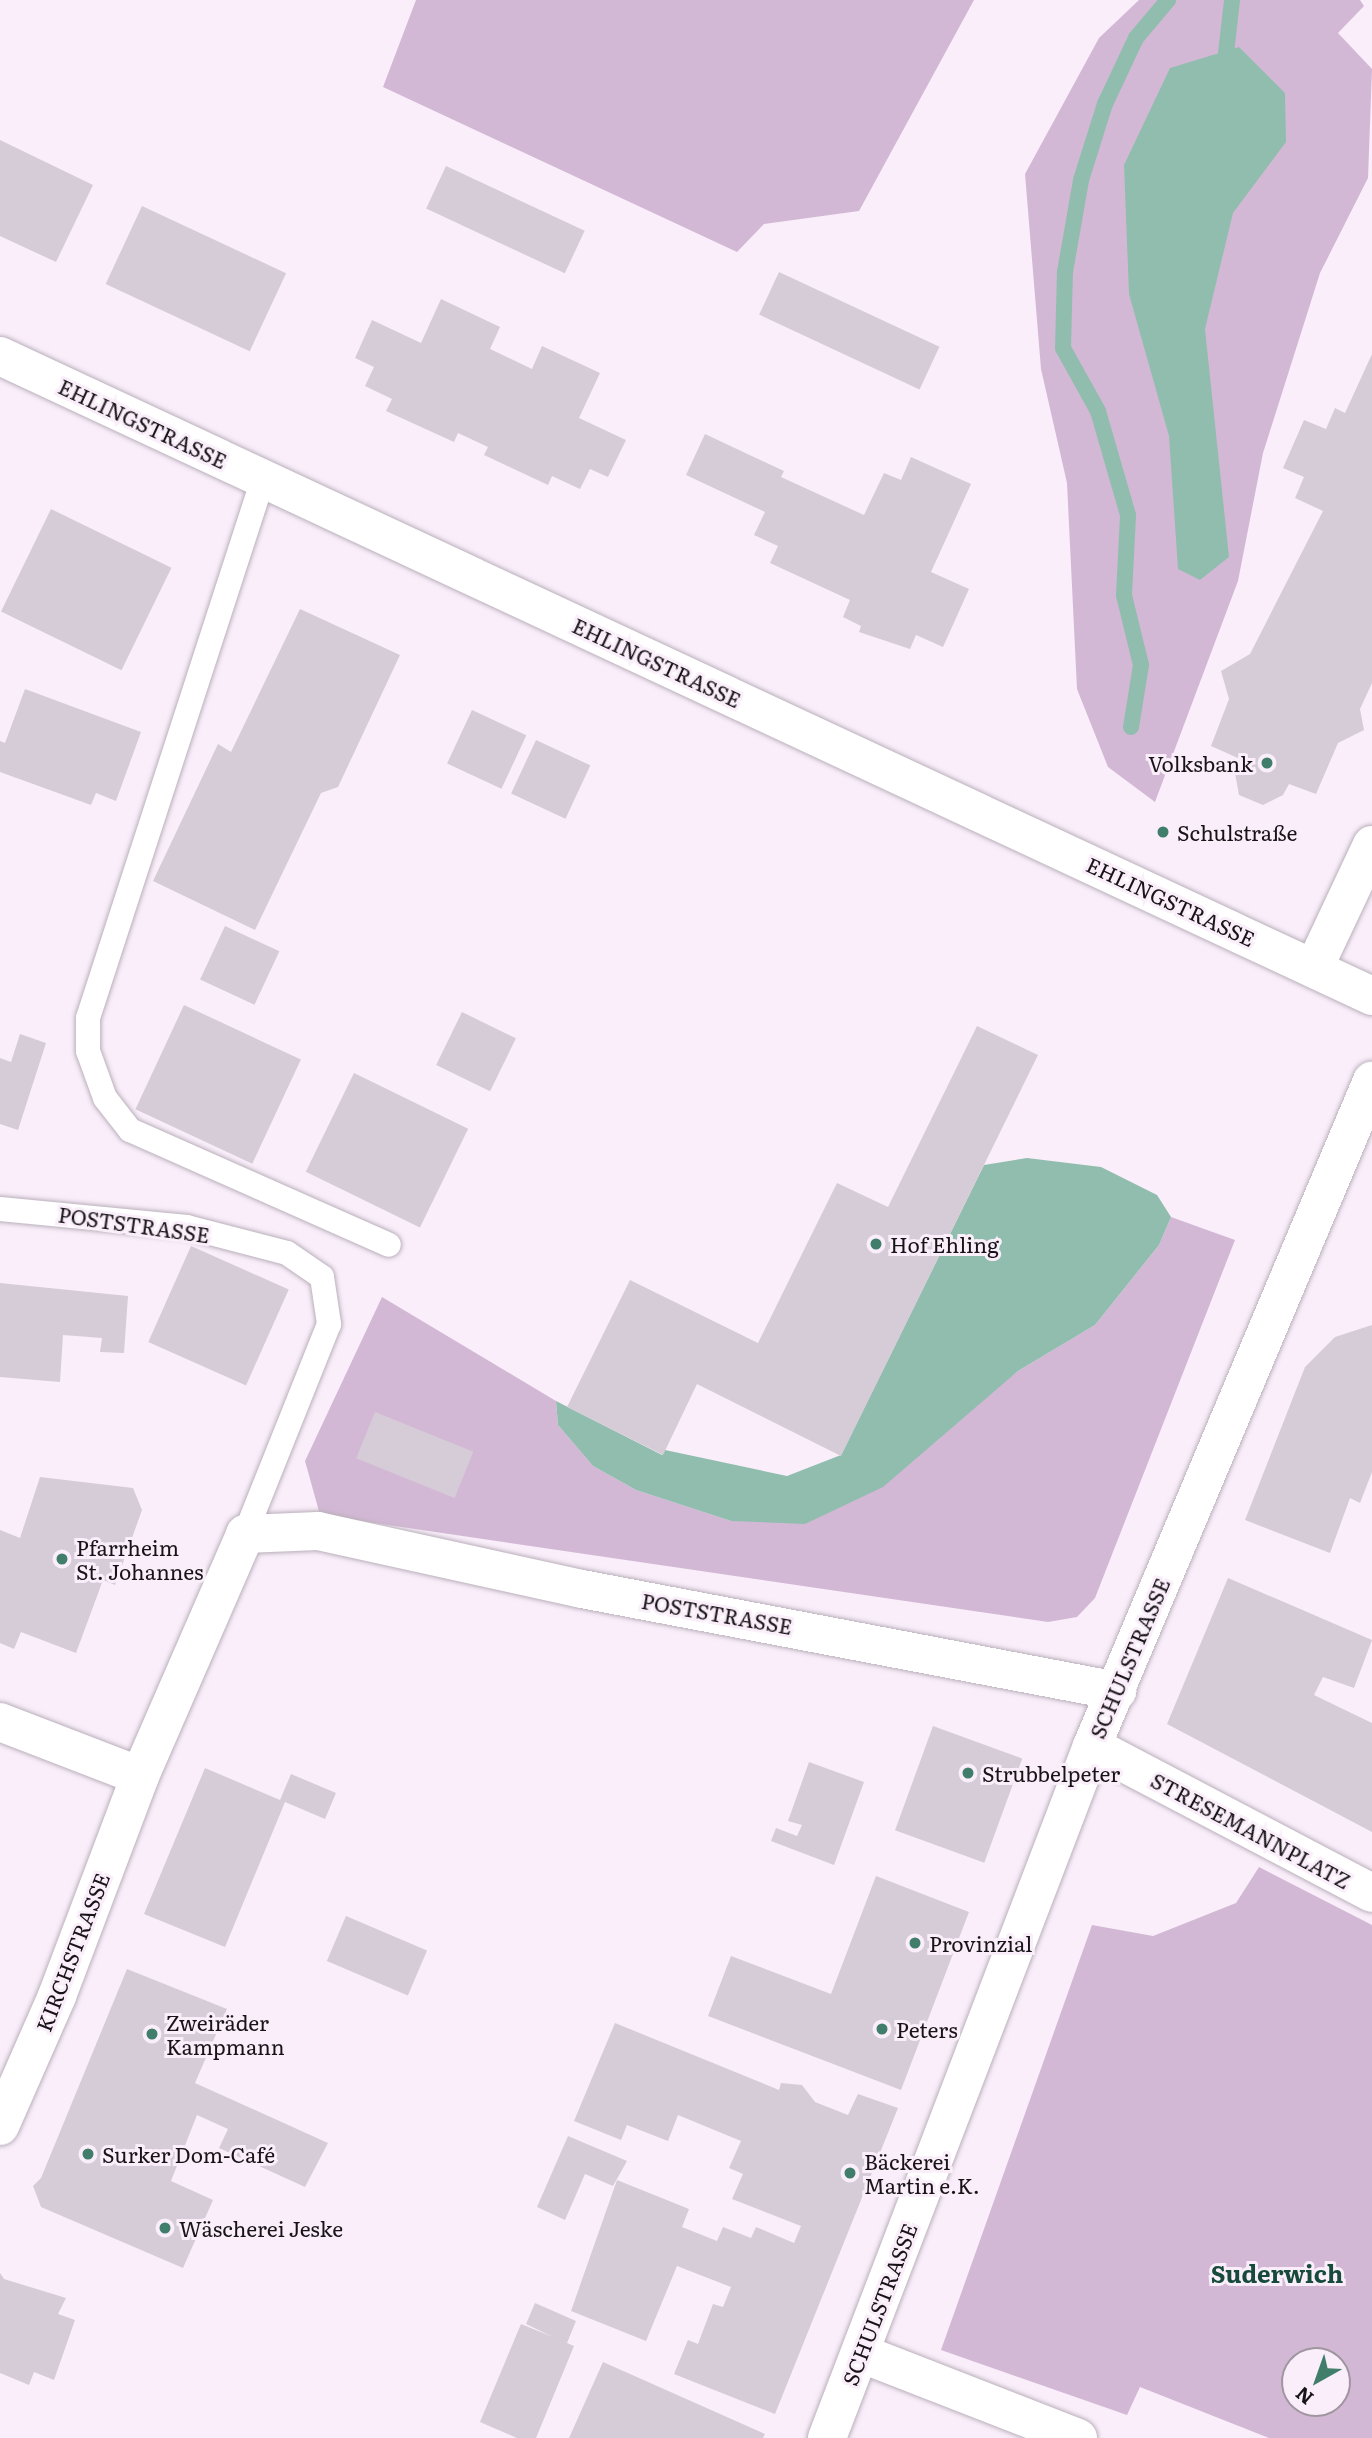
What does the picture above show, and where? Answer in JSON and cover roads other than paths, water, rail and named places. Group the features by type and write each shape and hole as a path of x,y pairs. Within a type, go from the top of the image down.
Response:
{"street":[{"name":"EHLINGSTRASSE","path":"0,356 1372,996"},
{"path":"1314,968 1372,845"},
{"name":"SCHULSTRASSE","path":"827,2438 1092,1746 1372,1081"},
{"name":"POSTSTRASSE","path":"245,1534 318,1531 582,1589 1117,1691"},
{"name":"KIRCHSTRASSE","path":"0,2126 57,1996 140,1776 245,1534"},
{"path":"0,1722 140,1776"},
{"name":"STRESEMANNPLATZ","path":"1092,1746 1372,1894"},
{"path":"860,2353 1078,2438"}],"lane":[{"path":"263,479 88,1018 88,1051 105,1098 130,1130 389,1245"},
{"name":"POSTSTRASSE","path":"0,1209 187,1227 287,1253 322,1277 329,1324 245,1534"}],"waterway":[{"path":"1131,727 1141,665 1124,595 1128,515 1098,411 1063,348 1065,272 1081,180 1105,104 1136,38 1168,0"},
{"path":"1226,53 1232,0"}],"place":[{"name":"Volksbank","path":"1267,763"},
{"name":"Schulstraße","path":"1163,832"},
{"name":"Hof Ehling","path":"876,1244"},
{"name":"Pfarrheim St. Johannes","path":"62,1559"},
{"name":"Strubbelpeter","path":"968,1773"},
{"name":"Provinzial","path":"915,1943"},
{"name":"Peters","path":"882,2029"},
{"name":"Zweiräder Kampmann","path":"152,2034"},
{"name":"Surker Dom-Café","path":"88,2154"},
{"name":"Bäckerei Martin e.K.","path":"850,2173"},
{"name":"Wäscherei Jeske","path":"165,2228"}],"district":[{"name":"Suderwich","path":"1277,2273"}]}
